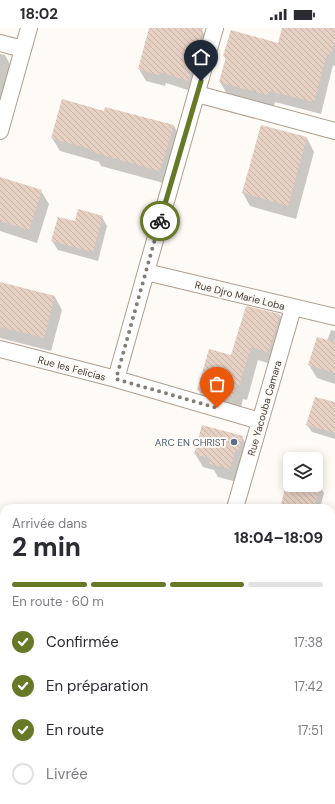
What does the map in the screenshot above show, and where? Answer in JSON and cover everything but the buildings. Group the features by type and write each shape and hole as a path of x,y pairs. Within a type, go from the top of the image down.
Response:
{"street":[{"path":"0,131 29,28"},
{"path":"116,379 216,28"},
{"path":"0,43 23,49"},
{"path":"198,94 335,131"},
{"name":"Rue Djro Marie Loba","path":"146,272 335,317"},
{"name":"Rue Yacouba Camara","path":"236,504 293,308"},
{"name":"Rue les Felicias","path":"0,348 116,379 260,421"}],"way so far":[{"path":"160,221 116,379 217,408"}],"place":[{"name":"ARC EN CHRIST","path":"234,442"}],"route":[{"path":"160,221 201,81"}]}
